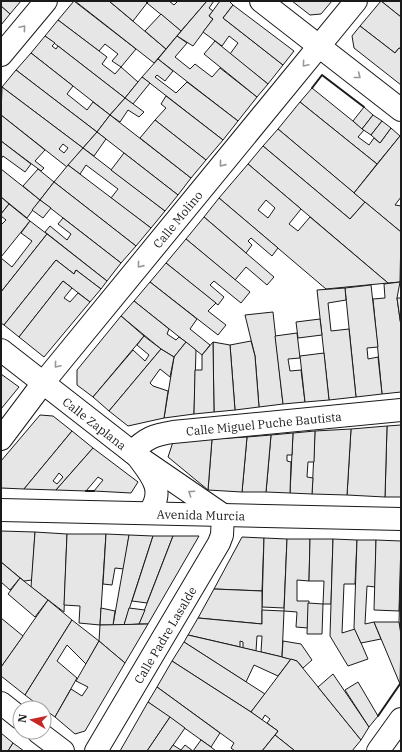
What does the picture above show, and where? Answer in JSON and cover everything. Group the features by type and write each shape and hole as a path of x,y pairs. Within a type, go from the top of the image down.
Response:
{"street":[{"path":"1,55 46,1"},
{"path":"261,1 401,110"},
{"name":"Calle Molino","path":"1,439 43,383 356,1"},
{"name":"Calle Zaplana","path":"1,350 135,454 150,473 157,490 158,496 155,505 149,513"},
{"name":"Calle Miguel Puche Bautista","path":"135,454 147,439 156,435 173,432 401,410"},
{"path":"135,454 223,515"},
{"name":"Avenida Murcia","path":"1,510 401,519"},
{"name":"Calle Padre Lasalde","path":"96,751 219,543 222,535 223,515"},
{"path":"1,703 12,712"},
{"path":"378,751 401,720"},
{"path":"49,740 63,751"}],"building":[{"path":"1,1 21,1 10,14 1,6"},
{"path":"74,1 136,49 121,67 112,61 118,54 105,44 99,51 58,20"},
{"path":"75,1 109,1 166,49 154,63"},
{"path":"109,1 145,1 147,3 133,21"},
{"path":"149,1 169,1 174,5 178,1 207,1 181,31 147,3"},
{"path":"207,1 214,1 209,8 213,11 209,16 213,19 193,46 177,36"},
{"path":"220,1 229,1 233,5 223,18 283,65 268,84 230,54 238,43 229,36 222,46 203,32 213,19 209,16"},
{"path":"292,1 332,1 321,14 310,15"},
{"path":"381,1 401,1 401,17"},
{"path":"381,1 401,17 401,49 399,48 395,53 360,26"},
{"path":"233,5 294,51 283,65 223,18"},
{"path":"1,6 10,14 1,25"},
{"path":"161,14 181,31 166,49 145,31"},
{"path":"58,20 107,57 102,64 115,74 121,67 138,82 125,98 45,36"},
{"path":"360,26 395,53 399,48 401,49 401,85 354,48 352,36"},
{"path":"45,36 55,43 52,46 56,49 58,46 125,98 110,115 31,53"},
{"path":"177,36 187,43 175,57 190,69 195,64 212,77 220,68 257,97 238,121 158,59"},
{"path":"215,41 268,84 257,97 204,54"},
{"path":"31,53 73,86 67,94 87,110 93,102 110,115 97,132 16,70"},
{"path":"158,59 173,71 165,81 157,75 155,77 176,93 187,82 238,121 223,140 142,77"},
{"path":"16,70 97,132 83,148 2,87"},
{"path":"142,77 150,83 133,104 125,98"},
{"path":"2,87 83,148 67,167 1,115","holes":["63,144 68,148 64,153 59,149"]},
{"path":"312,88 364,130 358,137 369,145 374,138 380,143 391,128 400,136 377,164 300,102"},
{"path":"166,96 223,140 206,160 155,120 166,108 161,104"},
{"path":"125,98 144,112 139,117 128,110 120,122 110,115"},
{"path":"300,102 377,164 354,193 278,129"},
{"path":"364,107 373,115 362,129 353,121"},
{"path":"1,115 45,150 35,161 44,168 41,171 1,141"},
{"path":"110,115 191,178 178,195 97,132"},
{"path":"373,115 382,121 371,135 362,129"},
{"path":"155,120 206,160 191,178 140,138"},
{"path":"382,121 391,128 380,143 371,135"},
{"path":"278,129 365,202 350,219 263,146"},
{"path":"97,132 106,139 94,156 83,148"},
{"path":"400,136 401,197 395,205 401,206 401,232 354,193"},
{"path":"1,141 31,164 25,172 3,156 1,159"},
{"path":"263,146 350,219 365,202 401,232 400,282 388,283 248,164"},
{"path":"83,148 165,211 151,228 111,198 118,189 86,165 80,174 68,165"},
{"path":"124,153 178,195 165,211 111,170"},
{"path":"248,164 301,209 289,224 298,231 310,217 388,283 326,289 219,198","holes":["266,200 275,208 268,218 258,210"]},
{"path":"68,165 151,228 136,246 54,182"},
{"path":"1,169 40,200 27,218 1,197"},
{"path":"38,169 54,182 40,200 23,186"},
{"path":"54,182 136,246 121,263 40,200"},
{"path":"1,197 9,204 1,214"},
{"path":"219,198 278,248 272,256 251,238 248,241 252,245 246,253 204,217"},
{"path":"40,200 51,208 43,218 32,210"},
{"path":"9,204 30,221 1,257 1,225 6,220 1,216 1,214"},
{"path":"204,217 274,277 267,285 246,267 235,280 186,239"},
{"path":"63,218 121,263 107,281 45,232 50,226 67,240 71,234 58,224"},
{"path":"30,221 47,234 1,292 1,258 12,267 32,241 21,233"},
{"path":"47,234 107,281 101,289 76,270 74,274 56,260 4,325 1,323 1,292"},
{"path":"186,239 250,292 241,303 214,281 210,285 224,297 218,305 166,263"},
{"path":"56,260 74,274 76,270 101,289 90,302 63,281 19,337 4,325"},
{"path":"166,263 216,303 208,311 226,325 218,335 150,282"},
{"path":"63,281 72,288 64,298 70,302 78,293 90,302 44,357 19,337"},
{"path":"150,282 197,319 190,329 210,345 202,355 134,301"},
{"path":"400,282 397,298 401,326 401,392 382,394 373,299 385,298 384,284"},
{"path":"371,285 378,347 367,348 368,359 378,357 382,394 356,397 345,288"},
{"path":"345,288 346,300 328,303 331,331 349,329 356,397 329,400 317,290"},
{"path":"397,298 401,298 401,326"},
{"path":"134,301 169,329 167,334 176,340 179,337 186,342 174,357 161,349 121,316"},
{"path":"273,312 283,404 259,407 255,356 245,315"},
{"path":"121,316 144,336 93,397 77,385 77,370"},
{"path":"320,319 322,335 298,338 296,322"},
{"path":"297,333 300,358 288,359 290,371 301,370 305,402 283,404 275,336"},
{"path":"144,336 161,349 109,411 93,397 133,350 145,361 149,355 137,345"},
{"path":"251,341 255,356 259,407 235,410 230,345"},
{"path":"186,342 196,350 194,414 164,418 174,357"},
{"path":"213,342 230,345 235,410 214,412"},
{"path":"213,342 214,412 194,414 195,370 202,370 202,355"},
{"path":"161,349 174,357 170,377 160,369 150,383 153,386 168,391 164,418 128,426 109,411"},
{"path":"324,353 329,400 305,402 300,356"},
{"path":"1,374 19,387 1,409"},
{"path":"40,415 53,416 72,431 24,489 1,488 1,461"},
{"path":"401,425 401,497 385,497 387,426"},
{"path":"387,426 385,497 347,495 351,429"},
{"path":"351,429 347,495 312,494 315,431"},
{"path":"72,431 93,448 56,490 24,489","holes":["59,473 63,477 57,484 53,481"]},
{"path":"315,431 314,462 308,462 307,477 313,478 312,494 290,493 293,433"},
{"path":"293,433 292,455 287,455 287,461 291,462 290,493 266,492 271,435"},
{"path":"271,435 266,492 242,492 247,437"},
{"path":"247,437 242,492 208,490 212,439"},
{"path":"212,439 208,490 168,457 173,442"},
{"path":"93,448 138,482 131,493 94,491 103,480 98,477 86,491 56,490"},
{"path":"1,531 35,532 32,580 24,581 1,562"},
{"path":"35,532 67,534 64,612 31,587"},
{"path":"67,534 106,534 100,625 79,623 80,606 64,605"},
{"path":"106,534 129,535 124,569 115,568 112,585 103,584"},
{"path":"129,535 153,536 124,625 113,625"},
{"path":"153,536 173,536 147,603 132,601"},
{"path":"173,536 199,536 148,624 139,624"},
{"path":"242,537 264,538 262,591 214,589"},
{"path":"264,538 287,539 284,608 262,607"},
{"path":"287,539 310,539 309,581 297,580 297,601 309,601 308,628 296,627 297,612 284,611"},
{"path":"310,539 333,539 331,604 323,604 324,581 309,581"},
{"path":"333,539 357,540 355,584 344,584 342,633 355,629 368,659 348,666 330,636"},
{"path":"357,540 376,540 375,587 367,586 365,624 374,622 381,639 361,643 354,628"},
{"path":"376,540 401,541 399,611 374,610"},
{"path":"401,558 401,635 399,622"},
{"path":"1,562 20,578 10,590 1,582"},
{"path":"20,578 48,600 35,617 8,594"},
{"path":"214,589 262,591 262,624 198,618"},
{"path":"48,600 72,620 25,695 1,676 1,667"},
{"path":"308,603 323,604 322,634 307,634"},
{"path":"101,608 115,611 113,625 100,625"},
{"path":"129,608 145,610 139,624 124,625"},
{"path":"262,610 284,611 282,657 261,652 262,636 257,636 256,651 243,648 243,642 240,641 240,647 188,635 198,618 262,624"},
{"path":"1,618 23,636 1,667"},
{"path":"72,620 99,641 86,664 67,645 57,661 77,678 55,717 52,715 52,700 32,700 25,695"},
{"path":"374,622 399,622 401,635 400,684"},
{"path":"148,624 125,663 99,641 100,625"},
{"path":"188,635 291,659 278,676 254,665 246,682 184,642"},
{"path":"99,641 125,663 85,731 75,734 55,717 71,689 82,696 88,687 76,681"},
{"path":"283,641 301,644 312,660 303,668 297,661 282,657"},
{"path":"184,642 265,694 251,712 172,661"},
{"path":"291,659 297,661 361,740 352,751 295,751 275,735 278,731 267,723 270,719 265,715 262,720 251,712"},
{"path":"172,661 278,731 262,751 235,751 231,748 234,743 157,687"},
{"path":"333,674 369,727 361,740 318,687"},
{"path":"358,682 378,716 369,727 345,690"},
{"path":"157,687 220,733 211,747 148,702"},
{"path":"148,702 170,717 147,751 120,751"},
{"path":"170,717 185,728 169,751 147,751"},
{"path":"1,733 13,743 8,751 1,751"},
{"path":"275,735 295,751 262,751"},
{"path":"201,740 211,747 216,751 193,751"},
{"path":"13,743 24,751 8,751"},
{"path":"173,745 181,750 185,745 193,751 169,751"}],"wall":[{"path":"312,88 322,75 364,107"},
{"path":"86,491 94,491"},
{"path":"378,716 400,684"}]}
